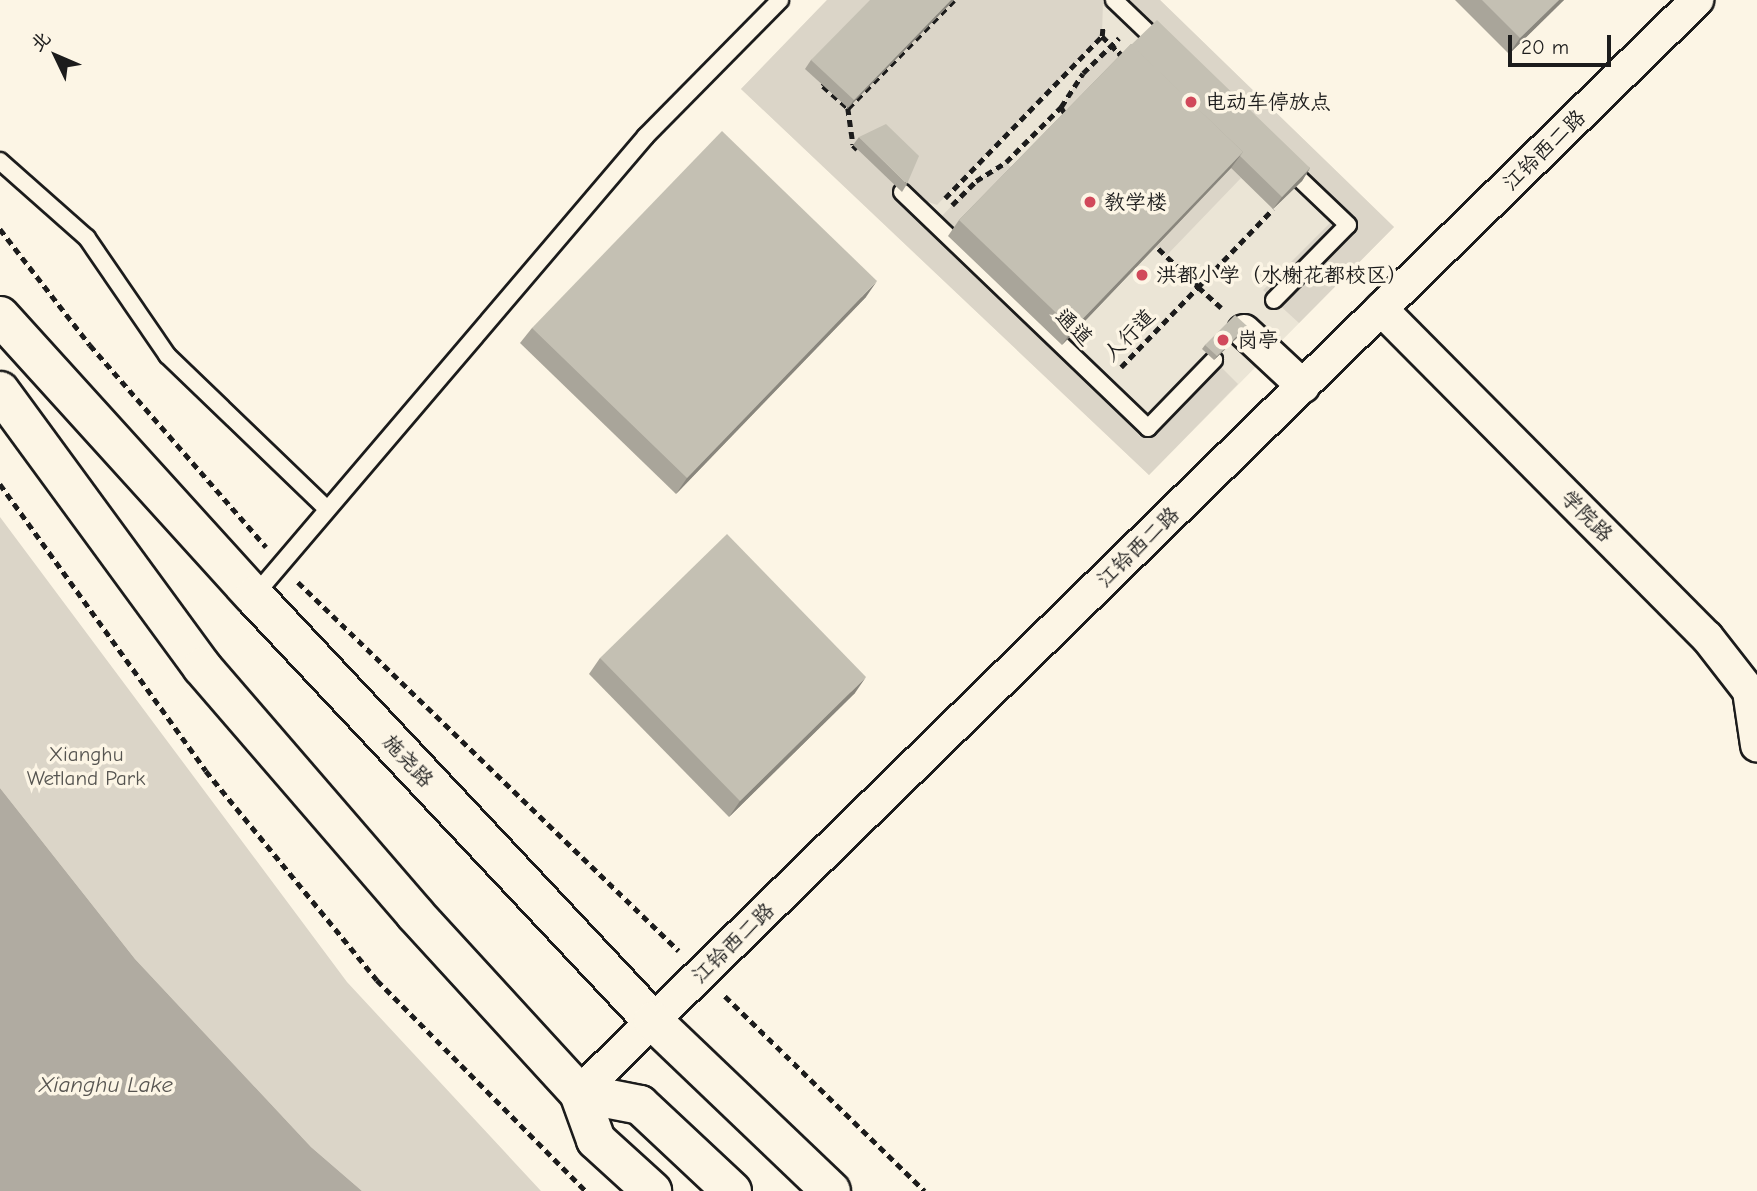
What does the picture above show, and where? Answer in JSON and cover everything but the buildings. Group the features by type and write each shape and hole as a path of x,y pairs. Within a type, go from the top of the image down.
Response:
{"main road":[{"name":"施尧路","path":"0,316 254,596 653,1021 831,1191"},
{"path":"0,391 202,667 415,914 579,1093 596,1140 652,1191"},
{"path":"579,1093 640,1105 732,1191"}],"street":[{"name":"江铃西二路","path":"579,1093 1697,0"},
{"name":"学院路","path":"1381,309 1707,637 1749,691 1757,745"},
{"path":"1244,331 1303,386"}],"lane":[{"path":"254,596 326,508 646,136 780,0"},
{"path":"1114,0 1177,60"},
{"path":"1273,153 1348,225 1274,300"},
{"path":"0,161 87,238 167,355 326,508"},
{"name":"通道","path":"901,192 1148,428 1214,360"}],"path":[{"path":"848,108 954,0"},
{"path":"901,192 937,205 1102,36 1103,14"},
{"path":"925,15 933,22"},
{"path":"934,223 976,181 1006,162 1061,107 1083,73 1136,21"},
{"path":"1102,36 1123,57"},
{"path":"832,76 823,86 848,108 853,145 863,155"},
{"path":"1059,122 1068,113 1061,107"},
{"path":"1006,162 1013,169"},
{"name":"人行道","path":"1103,385 1273,209"},
{"path":"0,229 90,345 280,564 925,1191"},
{"path":"1147,238 1198,287"},
{"path":"0,484 206,771 377,980 586,1191"}],"shaded area":[{"name":"洪都小学（水榭花都校区）","path":"827,0 1160,0 1394,227 1149,475 741,89"}],"green space":[{"path":"827,0 872,0 848,108 954,0 1103,0 1102,36 937,205 904,193 935,223 976,181 1006,162 1013,169 948,236 1148,428 1214,360 1238,384 1149,475 741,89"},
{"path":"1114,0 1160,0 1394,227 1299,323 1263,290 1337,216"},
{"path":"1111,45 1123,57 1068,113 1061,107 1083,73"},
{"path":"1231,168 1241,178 1166,256 1156,247"},
{"name":"Xianghu Wetland Park","path":"0,517 347,982 541,1191 362,1191 311,1147 135,959 0,788"}],"water":[{"name":"Xianghu Lake","path":"0,788 135,959 311,1147 362,1191 0,1191"}],"place":[{"name":"电动车停放点","path":"1191,102"},
{"name":"教学楼","path":"1090,202"},
{"name":"洪都小学（水榭花都校区）","path":"1142,275"},
{"name":"岗亭","path":"1223,340"}]}
